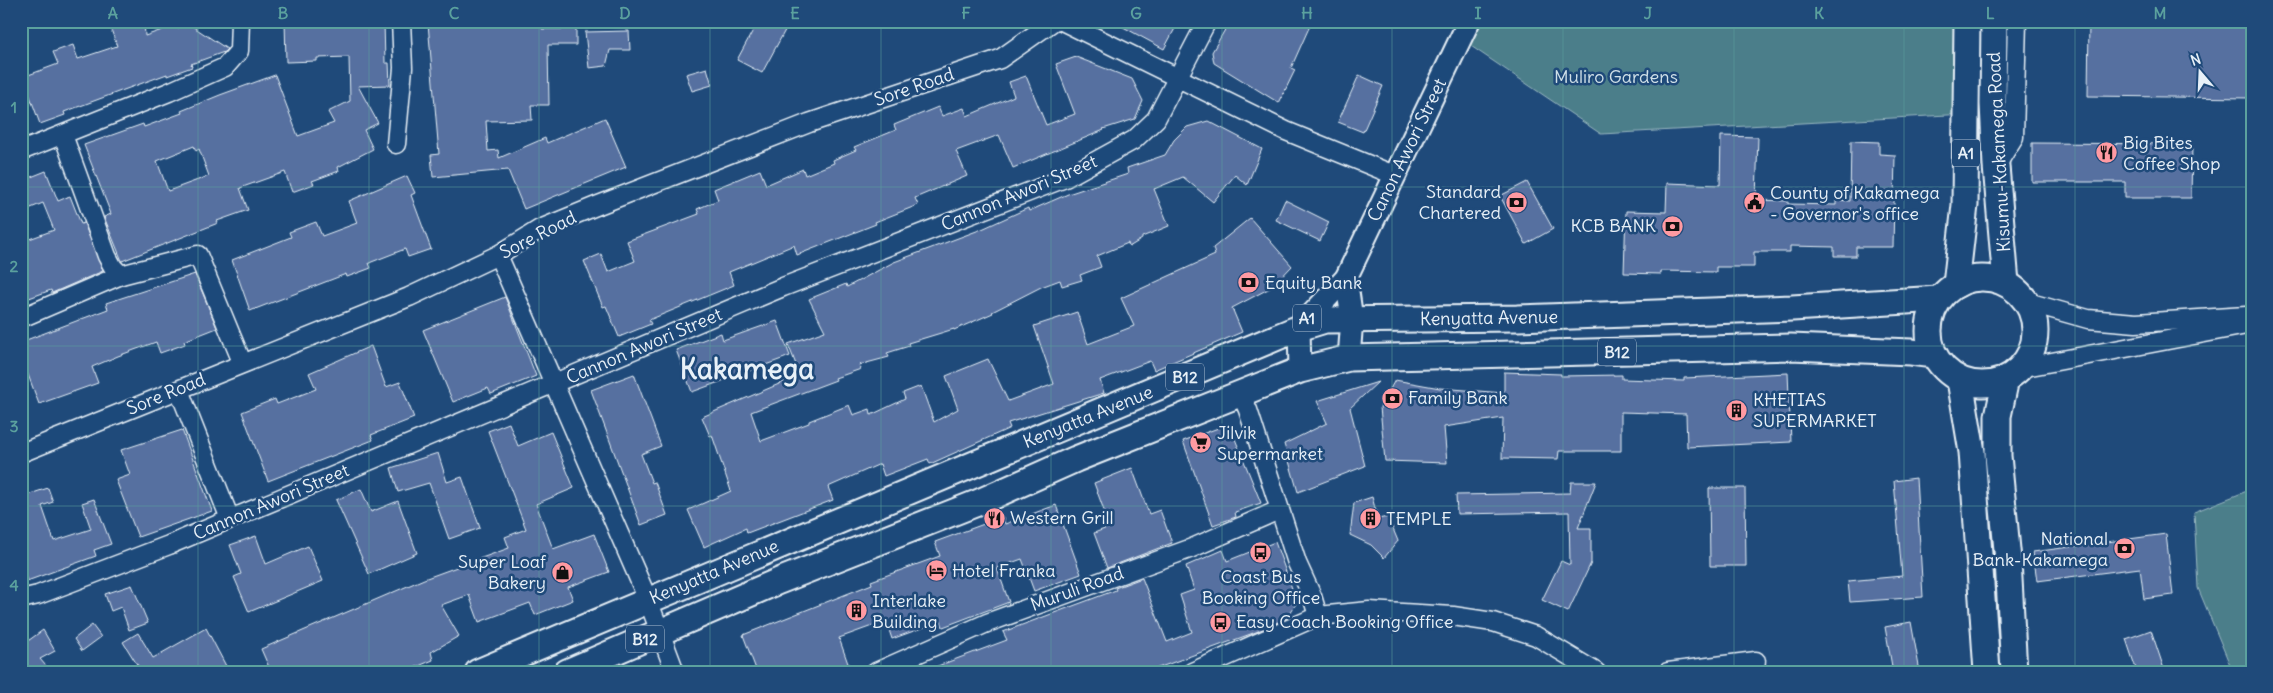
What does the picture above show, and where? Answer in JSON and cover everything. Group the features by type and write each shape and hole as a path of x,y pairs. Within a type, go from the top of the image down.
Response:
{"highway":[{"name":"Kisumu-Kakamega Road","path":"1948,292 1965,205 1967,21"},
{"name":"Kisumu-Kakamega Road","path":"1994,21 1993,104 2006,283"},
{"path":"1981,278 2006,283 2018,291 2027,302 2034,318 2035,336 2031,354 2013,373 1991,384 1975,384 1960,380 1945,370 1934,355 1930,341 1929,326 1932,312 1948,292 1981,278"},
{"name":"Kenyatta Avenue","path":"478,672 898,494 1064,427 1298,328 1325,320 1352,318 1517,318 1792,308 1948,292"},
{"path":"1791,347 1792,308"},
{"name":"Kenyatta Avenue","path":"567,672 779,581 977,503 1076,459 1300,370 1349,358 1791,347 1911,352 1934,355"},
{"path":"2013,373 1998,416 1998,456 2008,560 2014,672"},
{"path":"1960,380 1972,452 1987,672"},
{"path":"1064,427 1076,459"},
{"path":"898,494 911,529"}],"main road":[{"name":"Canon Awori Street","path":"1298,328 1346,278 1469,21"},
{"path":"1346,278 1352,318 1349,358"},
{"name":"A1","path":"1298,328 1300,370"}],"street":[{"path":"21,151 169,92 225,67 240,51 240,21"},
{"path":"396,144 403,68 401,21"},
{"name":"Sore Road","path":"21,453 178,390 242,362 409,297 498,255 540,229 596,206 808,124 1000,59 1054,21"},
{"path":"1062,21 1286,131 1394,175"},
{"name":"Cannon Awori Street","path":"21,599 38,595 230,519 783,288 1065,178 1134,140 1156,118 1207,21"},
{"path":"1996,166 2014,137 2016,21"},
{"path":"63,135 107,256 113,267 121,275"},
{"path":"21,318 121,275 198,255 242,362"},
{"path":"498,255 648,600 675,672"},
{"path":"2027,302 2088,319 2136,323 2252,315"},
{"path":"2013,373 2252,324"},
{"path":"178,390 230,519"},
{"path":"1241,394 1248,410 1297,563 1312,596 1318,616"},
{"name":"Muruli Road","path":"876,672 987,623 1192,548 1279,510"},
{"path":"1192,672 1318,616 1369,611 1453,616 1493,622 1536,636 1596,672"},
{"path":"1668,672 1756,661"}],"green space":[{"name":"Muliro Gardens","path":"1467,21 1967,21 1966,114 1601,134 1459,38"},
{"path":"2252,489 2252,672 2233,672 2198,588 2194,512"}],"building":[{"path":"108,21 144,21 145,36 176,25 178,28 189,24 227,49 224,52 191,64 192,67 167,76 167,74 64,112 65,115 40,124 23,77 58,64 53,52 73,45 78,59 117,46"},
{"path":"285,21 384,21 385,63 389,63 390,85 358,86 378,123 364,130 373,149 338,167 339,171 312,181 314,184 292,192 285,172 240,188 248,210 122,261 104,217 111,214 84,145 143,124 144,127 182,113 181,111 220,95 275,75 298,136 334,123 328,112 350,101 349,57 317,58 317,61 286,62","holes":["194,146 196,151 199,149 209,176 168,191 157,161"]},
{"path":"477,21 477,24 542,22 542,29 576,29 576,45 548,45 549,105 531,105 532,120 486,121 488,151 498,150 499,158 545,138 547,143 605,118 626,167 524,209 508,170 433,177 431,155 439,154 428,23"},
{"path":"758,21 790,21 762,73 737,60"},
{"path":"1112,21 1179,21 1164,49"},
{"path":"1230,21 1312,21 1291,68 1295,70 1279,103 1214,63 1212,52"},
{"path":"2089,21 2252,21 2252,98 2088,96"},
{"path":"629,31 630,50 610,50 606,66 589,68 585,32"},
{"path":"1076,57 1132,79 1143,101 1135,119 1103,129 1013,168 999,135 956,151 967,176 915,198 918,205 875,222 876,224 797,255 794,245 729,272 734,285 649,320 651,324 619,337 606,306 603,307 584,261 601,254 608,272 635,261 627,241 699,214 697,209 718,200 714,189 760,170 766,185 803,169 805,175 834,163 833,160 856,150 854,147 896,130 894,125 938,107 942,116 964,108 967,116 1014,96 1009,82 1026,76 1046,125 1075,114 1056,64"},
{"path":"707,68 712,85 692,91 686,74"},
{"path":"1359,75 1383,86 1363,132 1338,122"},
{"path":"1208,121 1262,149 1247,185 1235,175 1213,202 1183,177 1154,189 1169,226 1142,237 1142,239 1129,247 1128,243 1097,256 1101,267 1080,275 1082,280 1062,286 1060,280 1041,287 993,313 954,330 908,343 909,346 887,353 889,357 859,365 861,369 835,378 836,380 751,412 761,441 809,423 809,421 849,405 853,415 870,409 871,415 905,399 903,393 921,386 934,422 958,409 946,376 988,359 1008,401 1054,384 1034,326 1077,312 1088,344 1134,326 1121,298 1215,255 1213,248 1250,218 1292,266 1272,287 1232,308 1242,332 1154,370 1150,361 1100,380 1104,393 1008,423 1010,428 930,464 928,459 884,476 880,464 828,487 833,500 747,533 746,528 704,547 688,510 731,491 712,435 710,436 702,417 800,375 788,344 825,331 809,299 846,284 847,287 894,262 982,229 1028,208 1029,211 1068,194 1128,174 1127,168 1165,155 1174,140 1187,127"},
{"name":"County of Kakamega - Governor's office","path":"1721,136 1758,137 1756,200 1788,201 1788,204 1836,205 1836,200 1850,201 1851,141 1879,142 1879,154 1895,155 1893,247 1856,247 1856,256 1834,256 1834,247 1790,246 1790,252 1754,252 1754,267 1716,267 1716,272 1661,271 1661,274 1624,273 1626,211 1666,212 1667,183 1720,185"},
{"path":"2032,143 2192,144 2191,198 2125,198 2125,182 2032,182"},
{"path":"46,171 58,201 70,196 81,224 84,223 103,271 52,293 51,290 21,301 21,242 54,230 43,203 21,212 21,181"},
{"path":"407,176 415,193 411,195 431,249 408,257 405,249 369,263 371,268 347,277 346,274 250,311 232,260 291,237 289,232 316,222 322,236 357,223 349,201"},
{"path":"1527,182 1553,229 1526,244 1500,196"},
{"path":"1285,200 1329,222 1320,241 1276,220"},
{"path":"195,274 217,328 184,341 185,344 160,353 156,342 92,367 98,383 39,404 21,356 21,342 108,309 106,303"},
{"path":"505,297 536,376 491,394 488,388 453,402 423,330"},
{"path":"777,321 790,356 692,392 676,350 721,333 723,340"},
{"path":"371,346 386,387 400,382 414,418 371,435 373,440 268,481 242,412 275,399 277,404 316,389 309,373"},
{"path":"1504,372 1561,374 1561,376 1622,375 1622,379 1684,381 1684,378 1788,373 1791,442 1687,447 1686,414 1621,412 1621,451 1559,451 1558,459 1502,458 1503,418 1444,427 1447,463 1385,461 1380,407 1395,380 1440,388 1504,393"},
{"path":"634,374 661,446 641,454 652,483 655,482 667,515 641,525 591,390"},
{"path":"1378,382 1350,408 1365,466 1298,492 1284,444 1327,423 1317,401"},
{"path":"509,423 518,446 551,432 574,488 536,504 553,549 594,534 609,572 568,587 573,600 535,615 530,603 479,622 469,595 441,605 459,636 431,652 433,660 404,672 271,672 261,649 424,579 509,548 505,537 526,529 488,431"},
{"path":"1229,424 1261,503 1235,512 1236,517 1213,525 1183,441"},
{"path":"182,430 212,511 138,537 116,480 130,475 121,450"},
{"path":"438,453 447,482 462,477 480,528 449,539 429,483 398,492 391,468"},
{"path":"1132,468 1149,514 1160,510 1172,543 1107,568 1094,533 1110,527 1094,483"},
{"path":"1916,478 1923,597 1850,602 1848,581 1902,576 1894,481"},
{"path":"1571,482 1596,482 1578,528 1591,528 1591,563 1568,612 1542,600 1561,561 1570,565 1569,512 1457,514 1456,495 1570,493"},
{"path":"48,488 53,502 42,506 54,541 91,529 82,503 94,499 111,544 94,550 96,556 27,581 21,563 21,497"},
{"path":"1709,488 1745,488 1746,566 1710,566"},
{"path":"361,489 371,512 398,501 417,553 369,574 336,500"},
{"name":"TEMPLE","path":"1372,497 1378,519 1388,517 1398,541 1384,558 1371,545 1350,535 1354,503"},
{"path":"1056,505 1081,574 1034,591 1022,559 997,568 1009,602 943,627 941,621 892,639 886,621 839,638 851,672 757,672 743,635 872,584 871,581 940,556 935,542 1003,517 1005,524"},
{"path":"2166,534 2173,595 2144,599 2140,568 2037,581 2033,552"},
{"path":"256,536 266,564 308,546 323,581 249,612 234,577 241,574 230,545"},
{"path":"1275,542 1297,602 1287,618 1256,632 1147,672 927,672 927,670 1007,640 1003,632 1116,590 1115,588 1142,578 1167,642 1192,632 1180,595 1194,590 1186,566 1223,550 1227,561"},
{"path":"132,585 148,623 129,630 121,607 111,611 105,594"},
{"path":"1911,622 1920,672 1893,672 1885,627"},
{"path":"92,625 101,637 82,651 74,639"},
{"path":"206,628 226,666 216,672 128,672 138,666 123,642 138,633 153,658"},
{"path":"43,630 55,651 40,659 51,672 26,672 21,666 21,646"},
{"path":"2151,630 2165,672 2137,672 2126,639"}],"place":[{"name":"Big Bites Coffee Shop","path":"2107,153"},
{"name":"Standard Chartered","path":"1517,202"},
{"name":"County of Kakamega - Governor's office","path":"1754,203"},
{"name":"KCB BANK","path":"1672,226"},
{"name":"Equity Bank","path":"1249,283"},
{"name":"Family Bank","path":"1392,398"},
{"name":"KHETIAS SUPERMARKET","path":"1737,410"},
{"name":"Jilvik Supermarket","path":"1201,443"},
{"name":"Western Grill","path":"994,518"},
{"name":"TEMPLE","path":"1370,519"},
{"name":"National Bank-Kakamega","path":"2124,549"},
{"name":"Coast Bus Booking Office","path":"1261,552"},
{"name":"Hotel Franka","path":"936,571"},
{"name":"Super Loaf Bakery","path":"562,572"},
{"name":"Interlake Building","path":"856,611"},
{"name":"Easy Coach Booking Office","path":"1220,622"}],"district":[{"name":"Kakamega","path":"747,369"}]}
